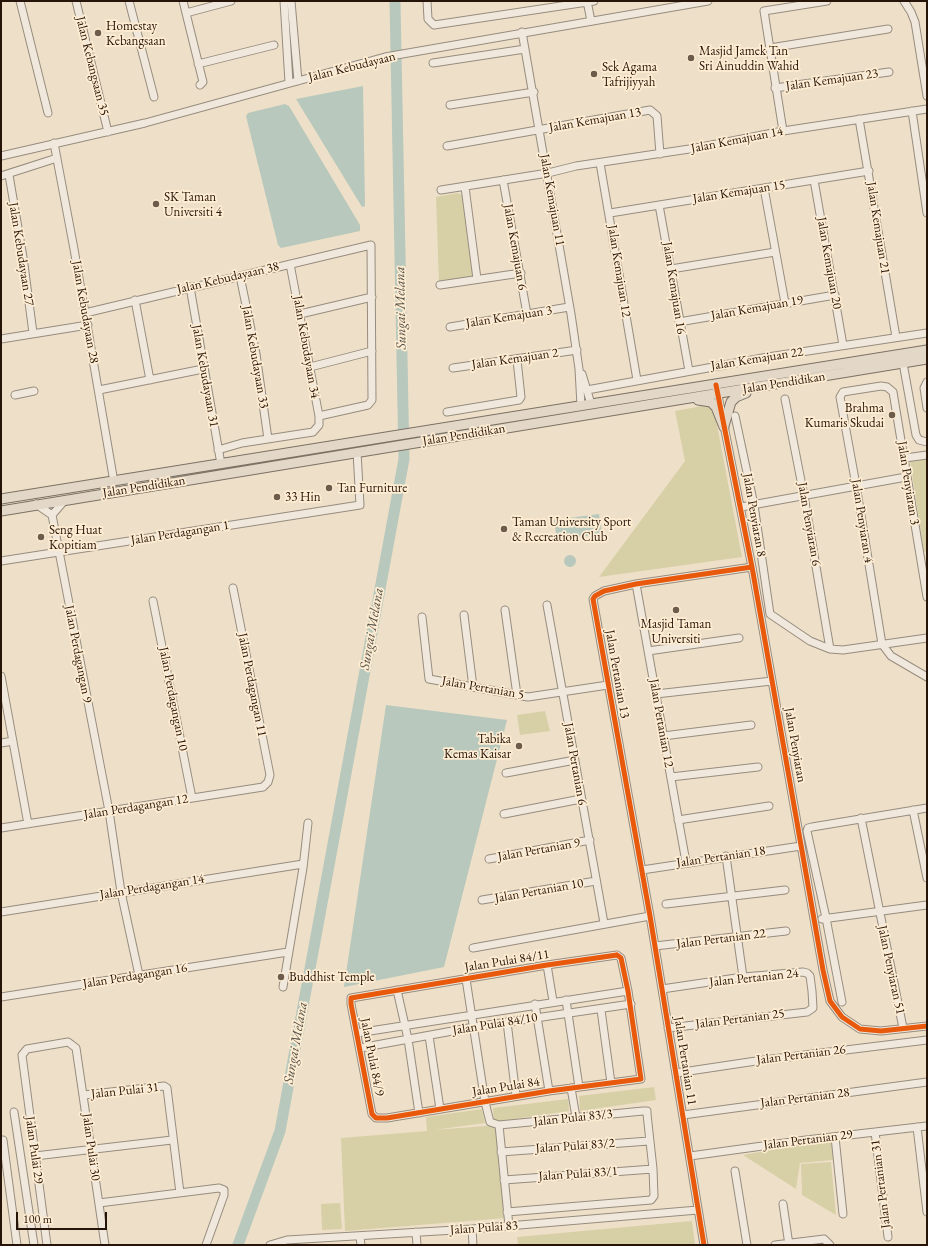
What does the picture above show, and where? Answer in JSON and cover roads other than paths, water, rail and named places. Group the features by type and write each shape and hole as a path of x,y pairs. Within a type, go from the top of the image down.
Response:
{"main road":[{"name":"Jalan Pendidikan","path":"1,510 672,401 717,390 927,350"},
{"name":"Jalan Pendidikan","path":"1,499 591,404 766,386 927,359"},
{"path":"724,427 731,402 736,397 766,386"},
{"path":"672,401 697,400 711,402 716,407 724,427"}],"street":[{"path":"20,1 48,112"},
{"name":"Jalan Kebangsaan 35","path":"76,1 108,132"},
{"path":"129,1 154,97"},
{"path":"183,1 198,64 201,84"},
{"path":"186,13 230,1"},
{"path":"284,1 289,83"},
{"path":"290,1 298,81"},
{"path":"427,1 428,19 434,25 589,1 591,21"},
{"name":"Jalan Kebudayaan","path":"1,156 108,132 385,58 522,32 708,1"},
{"path":"783,131 764,11 827,1"},
{"path":"904,1 915,22 927,96"},
{"path":"770,48 888,28"},
{"name":"Jalan Kemajuan 11","path":"522,32 548,173 580,369 581,406"},
{"path":"198,64 274,45"},
{"path":"433,63 525,49"},
{"name":"Jalan Kemajuan 23","path":"775,88 889,72"},
{"path":"450,105 534,92"},
{"name":"Jalan Kemajuan 14","path":"441,190 660,154 783,131 927,109"},
{"name":"Jalan Kemajuan 13","path":"540,130 650,110 657,116 660,154"},
{"path":"912,111 927,213"},
{"name":"Jalan Kemajuan 21","path":"859,119 896,337"},
{"path":"448,146 540,130"},
{"name":"Jalan Kebudayaan 28","path":"54,143 58,158 84,312 88,325 114,482"},
{"path":"1,176 9,175 58,158"},
{"name":"Jalan Kemajuan 12","path":"600,163 610,213 637,380"},
{"name":"Jalan Kemajuan 15","path":"610,213 869,171"},
{"name":"Jalan Kebudayaan 27","path":"9,175 23,257 33,333"},
{"name":"Jalan Kemajuan 6","path":"504,180 527,314"},
{"name":"Jalan Kemajuan 20","path":"814,180 843,345"},
{"path":"465,186 478,279"},
{"path":"764,188 785,303"},
{"name":"Jalan Kemajuan 16","path":"659,205 679,322 689,370"},
{"name":"Jalan Kebudayaan 38","path":"84,312 371,245 372,297"},
{"path":"671,269 775,252"},
{"name":"Jalan Kebudayaan 34","path":"268,439 313,432 317,429 318,416 310,367 290,264"},
{"path":"440,285 521,273"},
{"name":"Jalan Kebudayaan 33","path":"240,276 257,359 268,439"},
{"name":"Jalan Kebudayaan 31","path":"190,287 203,370 221,464"},
{"name":"Jalan Kemajuan 19","path":"679,322 835,295"},
{"path":"300,314 372,297 373,378 371,403 318,416"},
{"path":"135,300 150,380"},
{"name":"Jalan Kemajuan 3","path":"450,326 569,307"},
{"path":"1,339 88,325"},
{"name":"Jalan Kemajuan 22","path":"587,390 689,370 927,333"},
{"name":"Jalan Kemajuan 2","path":"453,368 517,360 577,350"},
{"path":"310,367 372,351"},
{"path":"447,412 518,400 520,397 517,360"},
{"path":"904,363 916,435 919,440 927,442"},
{"name":"Jalan Kemajuan 11","path":"580,369 591,404"},
{"path":"98,390 203,370"},
{"path":"927,382 924,388 927,408"},
{"name":"Jalan Penyiaran 4","path":"882,644 840,397 843,392 880,386 886,387 892,392"},
{"name":"Jalan Penyiaran","path":"717,390 741,507 826,989 834,1009 850,1024 860,1029 881,1032 927,1026"},
{"path":"15,396 34,391"},
{"name":"Jalan Penyiaran 3","path":"892,392 906,477 924,556 927,597"},
{"name":"Jalan Penyiaran 6","path":"785,399 804,496 830,649"},
{"name":"Jalan Penyiaran 8","path":"735,416 754,505 770,614 810,641 830,649"},
{"path":"218,450 268,439"},
{"name":"Jalan Perdagangan 1","path":"1,561 360,505 357,452"},
{"path":"904,458 927,455"},
{"path":"741,507 906,477"},
{"path":"36,504 52,515 65,500"},
{"name":"Jalan Perdagangan 9","path":"52,515 109,811 121,892 139,975"},
{"name":"Jalan Pertanian 13","path":"650,916 593,599 595,596 604,591 636,584 752,568"},
{"name":"Jalan Pertanian 12","path":"636,584 686,862"},
{"name":"Jalan Perdagangan 11","path":"233,588 270,775 268,782"},
{"name":"Jalan Perdagangan 10","path":"153,601 192,798"},
{"name":"Jalan Pertanian 6","path":"546,605 604,923"},
{"path":"505,610 517,695"},
{"path":"464,615 473,687"},
{"name":"Jalan Pertanian 5","path":"422,617 429,679 528,697 608,685"},
{"path":"648,651 739,638"},
{"path":"830,649 843,650 927,638"},
{"path":"882,644 891,656 927,677"},
{"path":"1,676 28,824"},
{"path":"656,694 772,681"},
{"path":"663,736 751,725"},
{"path":"1,743 13,741"},
{"path":"506,773 575,760"},
{"path":"671,777 758,767"},
{"name":"Jalan Perdagangan 12","path":"1,828 263,787 268,782"},
{"path":"504,814 581,799"},
{"path":"678,820 768,806"},
{"path":"842,1002 826,918 806,831 808,828 927,808"},
{"path":"914,810 927,878"},
{"name":"Jalan Penyiaran 51","path":"861,818 878,911 903,1028"},
{"path":"283,988 308,823"},
{"name":"Jalan Pertanian 9","path":"488,859 590,840"},
{"name":"Jalan Pertanian 18","path":"642,870 686,862 801,846"},
{"path":"726,856 743,977"},
{"name":"Jalan Perdagangan 14","path":"1,912 303,864"},
{"name":"Jalan Pertanian 10","path":"482,900 596,881"},
{"path":"666,904 785,890"},
{"path":"815,920 927,905"},
{"path":"473,948 604,923 650,916"},
{"name":"Jalan Pertanian 11","path":"650,916 704,1245"},
{"name":"Jalan Pertanian 22","path":"655,946 737,938 786,931"},
{"name":"Jalan Perdagangan 16","path":"1,997 288,952"},
{"name":"Jalan Pulai 84/11","path":"350,1000 351,998 547,965 620,956 631,1004 641,1079"},
{"path":"547,965 553,1001"},
{"name":"Jalan Pertanian 24","path":"662,989 743,977 807,973 810,976 812,991 813,1008 811,1010"},
{"path":"466,979 485,1102 490,1122 498,1125 509,1226"},
{"path":"397,990 408,1039 419,1113"},
{"path":"357,1033 553,1001 628,991"},
{"name":"Jalan Pulai 84/9","path":"350,1000 372,1114 374,1117"},
{"path":"566,1000 569,1012 576,1117"},
{"path":"536,1004 548,1091"},
{"name":"Jalan Pulai 84/10","path":"360,1048 474,1027 569,1012 601,1010 631,1004"},
{"path":"601,1010 611,1083"},
{"name":"Jalan Pertanian 25","path":"668,1028 811,1010"},
{"path":"507,1022 516,1096"},
{"path":"429,1036 440,1109"},
{"name":"Jalan Pertanian 26","path":"676,1073 756,1061 927,1040"},
{"name":"Jalan Pulai 29","path":"47,1245 34,1156 22,1055 27,1049 68,1042 76,1048"},
{"name":"Jalan Pulai 30","path":"76,1048 105,1245"},
{"name":"Jalan Pulai 84","path":"374,1117 387,1118 548,1091 641,1079"},
{"name":"Jalan Pertanian 28","path":"683,1115 927,1082"},
{"name":"Jalan Pulai 31","path":"84,1095 164,1086 166,1088 172,1140"},
{"name":"Jalan Pulai 83/3","path":"498,1125 647,1111 649,1141"},
{"path":"14,1112 16,1137 34,1245"},
{"name":"Jalan Pertanian 29","path":"690,1156 927,1126"},
{"path":"917,1127 927,1212"},
{"name":"Jalan Pertanian 31","path":"875,1132 888,1237"},
{"path":"16,1137 2,1140 17,1245"},
{"path":"835,1137 843,1214"},
{"path":"34,1156 172,1140 180,1193"},
{"path":"507,1212 651,1200 654,1196 653,1169 649,1141"},
{"name":"Jalan Pulai 83/2","path":"501,1152 649,1141"},
{"name":"Jalan Pulai 83/1","path":"504,1180 653,1169"},
{"path":"735,1171 747,1245"},
{"path":"99,1203 219,1188 224,1190 224,1195 206,1245"},
{"path":"783,1204 789,1244"},
{"name":"Jalan Pulai 83","path":"270,1245 287,1240 360,1237 472,1229 698,1210"},
{"path":"472,1229 474,1245"},
{"path":"416,1232 417,1245"},
{"path":"360,1237 361,1245"},
{"path":"776,1245 824,1239 830,1245"}],"waterway":[{"name":"Sungai Melana","path":"238,1245 280,1131 404,459 395,1"}],"place":[{"name":"Homestay Kebangsaan","path":"98,33"},
{"name":"Masjid Jamek Tan Sri Ainuddin Wahid","path":"691,58"},
{"name":"Sek Agama Tafrijiyyah","path":"594,74"},
{"name":"SK Taman Universiti 4","path":"156,204"},
{"name":"Brahma Kumaris Skudai","path":"892,415"},
{"name":"Tan Furniture","path":"329,488"},
{"name":"33 Hin","path":"277,497"},
{"name":"Taman University Sport & Recreation Club","path":"504,529"},
{"name":"Seng Huat Kopitiam","path":"41,537"},
{"name":"Masjid Taman Universiti","path":"676,610"},
{"name":"Tabika Kemas Kaisar","path":"519,746"},
{"name":"Buddhist Temple","path":"281,977"}]}
